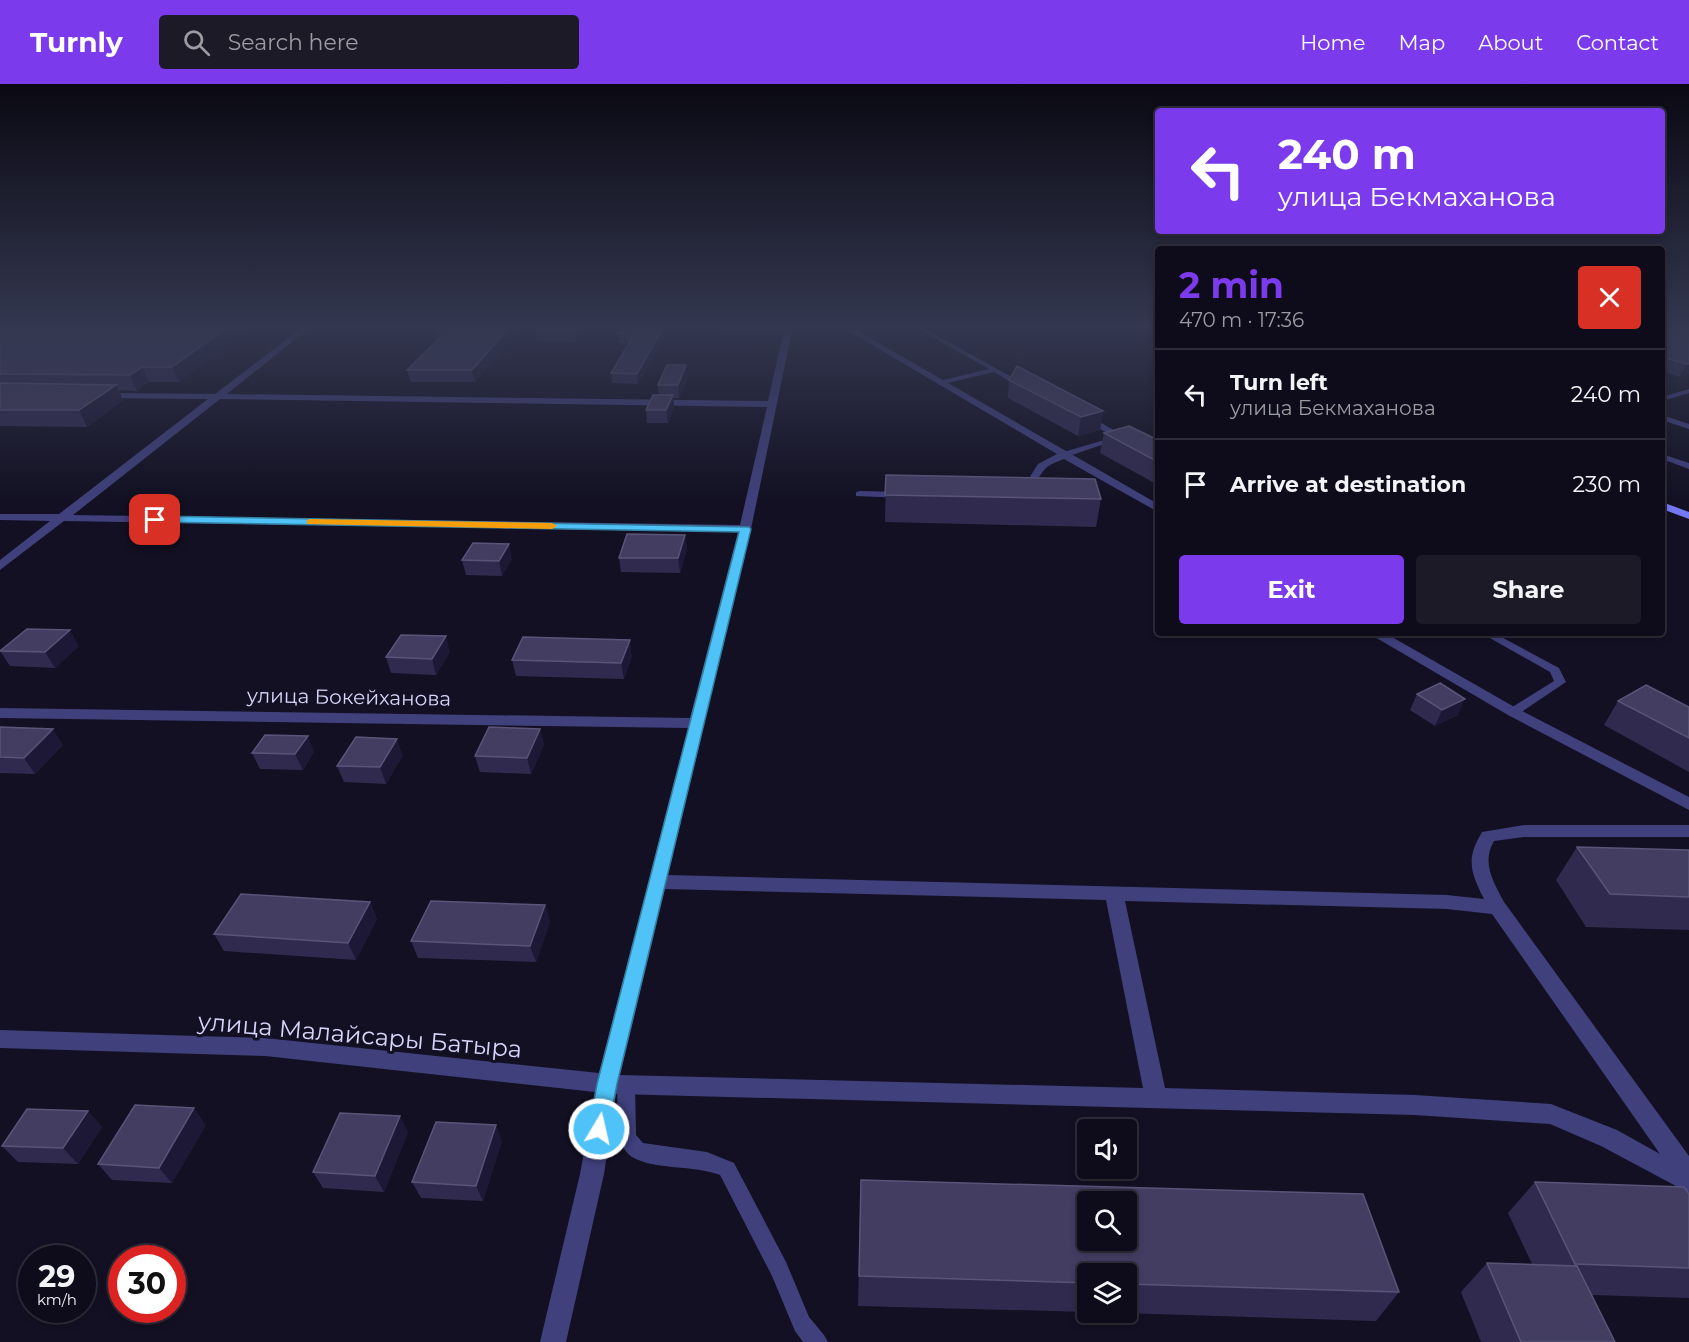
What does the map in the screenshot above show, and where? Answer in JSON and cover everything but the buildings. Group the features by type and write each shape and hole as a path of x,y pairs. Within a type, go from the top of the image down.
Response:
{"street":[{"path":"0,566 233,385"},
{"path":"553,1342 592,1174 616,1084 657,882 746,529 776,385"},
{"path":"945,385 1155,507"},
{"path":"92,395 771,404"},
{"path":"1011,494 1024,489 1032,482 1042,466 1063,455"},
{"path":"860,494 916,496"},
{"path":"1665,506 1689,516"},
{"path":"0,517 746,529"},
{"path":"1380,636 1513,712 1689,804"},
{"name":"улица Бокейханова","path":"0,713 697,723"},
{"path":"1689,831 1524,831 1488,836 1479,849 1479,871 1497,907 1689,1176"},
{"path":"657,882 1446,902 1497,907"},
{"path":"1114,894 1156,1098"},
{"name":"улица Малайсары Батыра","path":"0,1039 266,1047 616,1084 1415,1106 1551,1114 1609,1138 1689,1182"}],"lane":[{"path":"1022,385 1034,391"},
{"path":"1665,398 1689,392"},
{"path":"1083,417 1131,442"},
{"path":"1665,418 1689,427"},
{"path":"1063,455 1122,437"},
{"path":"1665,457 1689,466"},
{"path":"1492,636 1555,670 1560,682 1513,712"},
{"path":"616,1084 627,1138 637,1149 651,1154 707,1161 727,1169 779,1269 802,1324 817,1342"}],"slow traffic":[{"path":"310,522 552,526"}],"route":[{"path":"155,520 746,529 607,1084 599,1129"}]}
